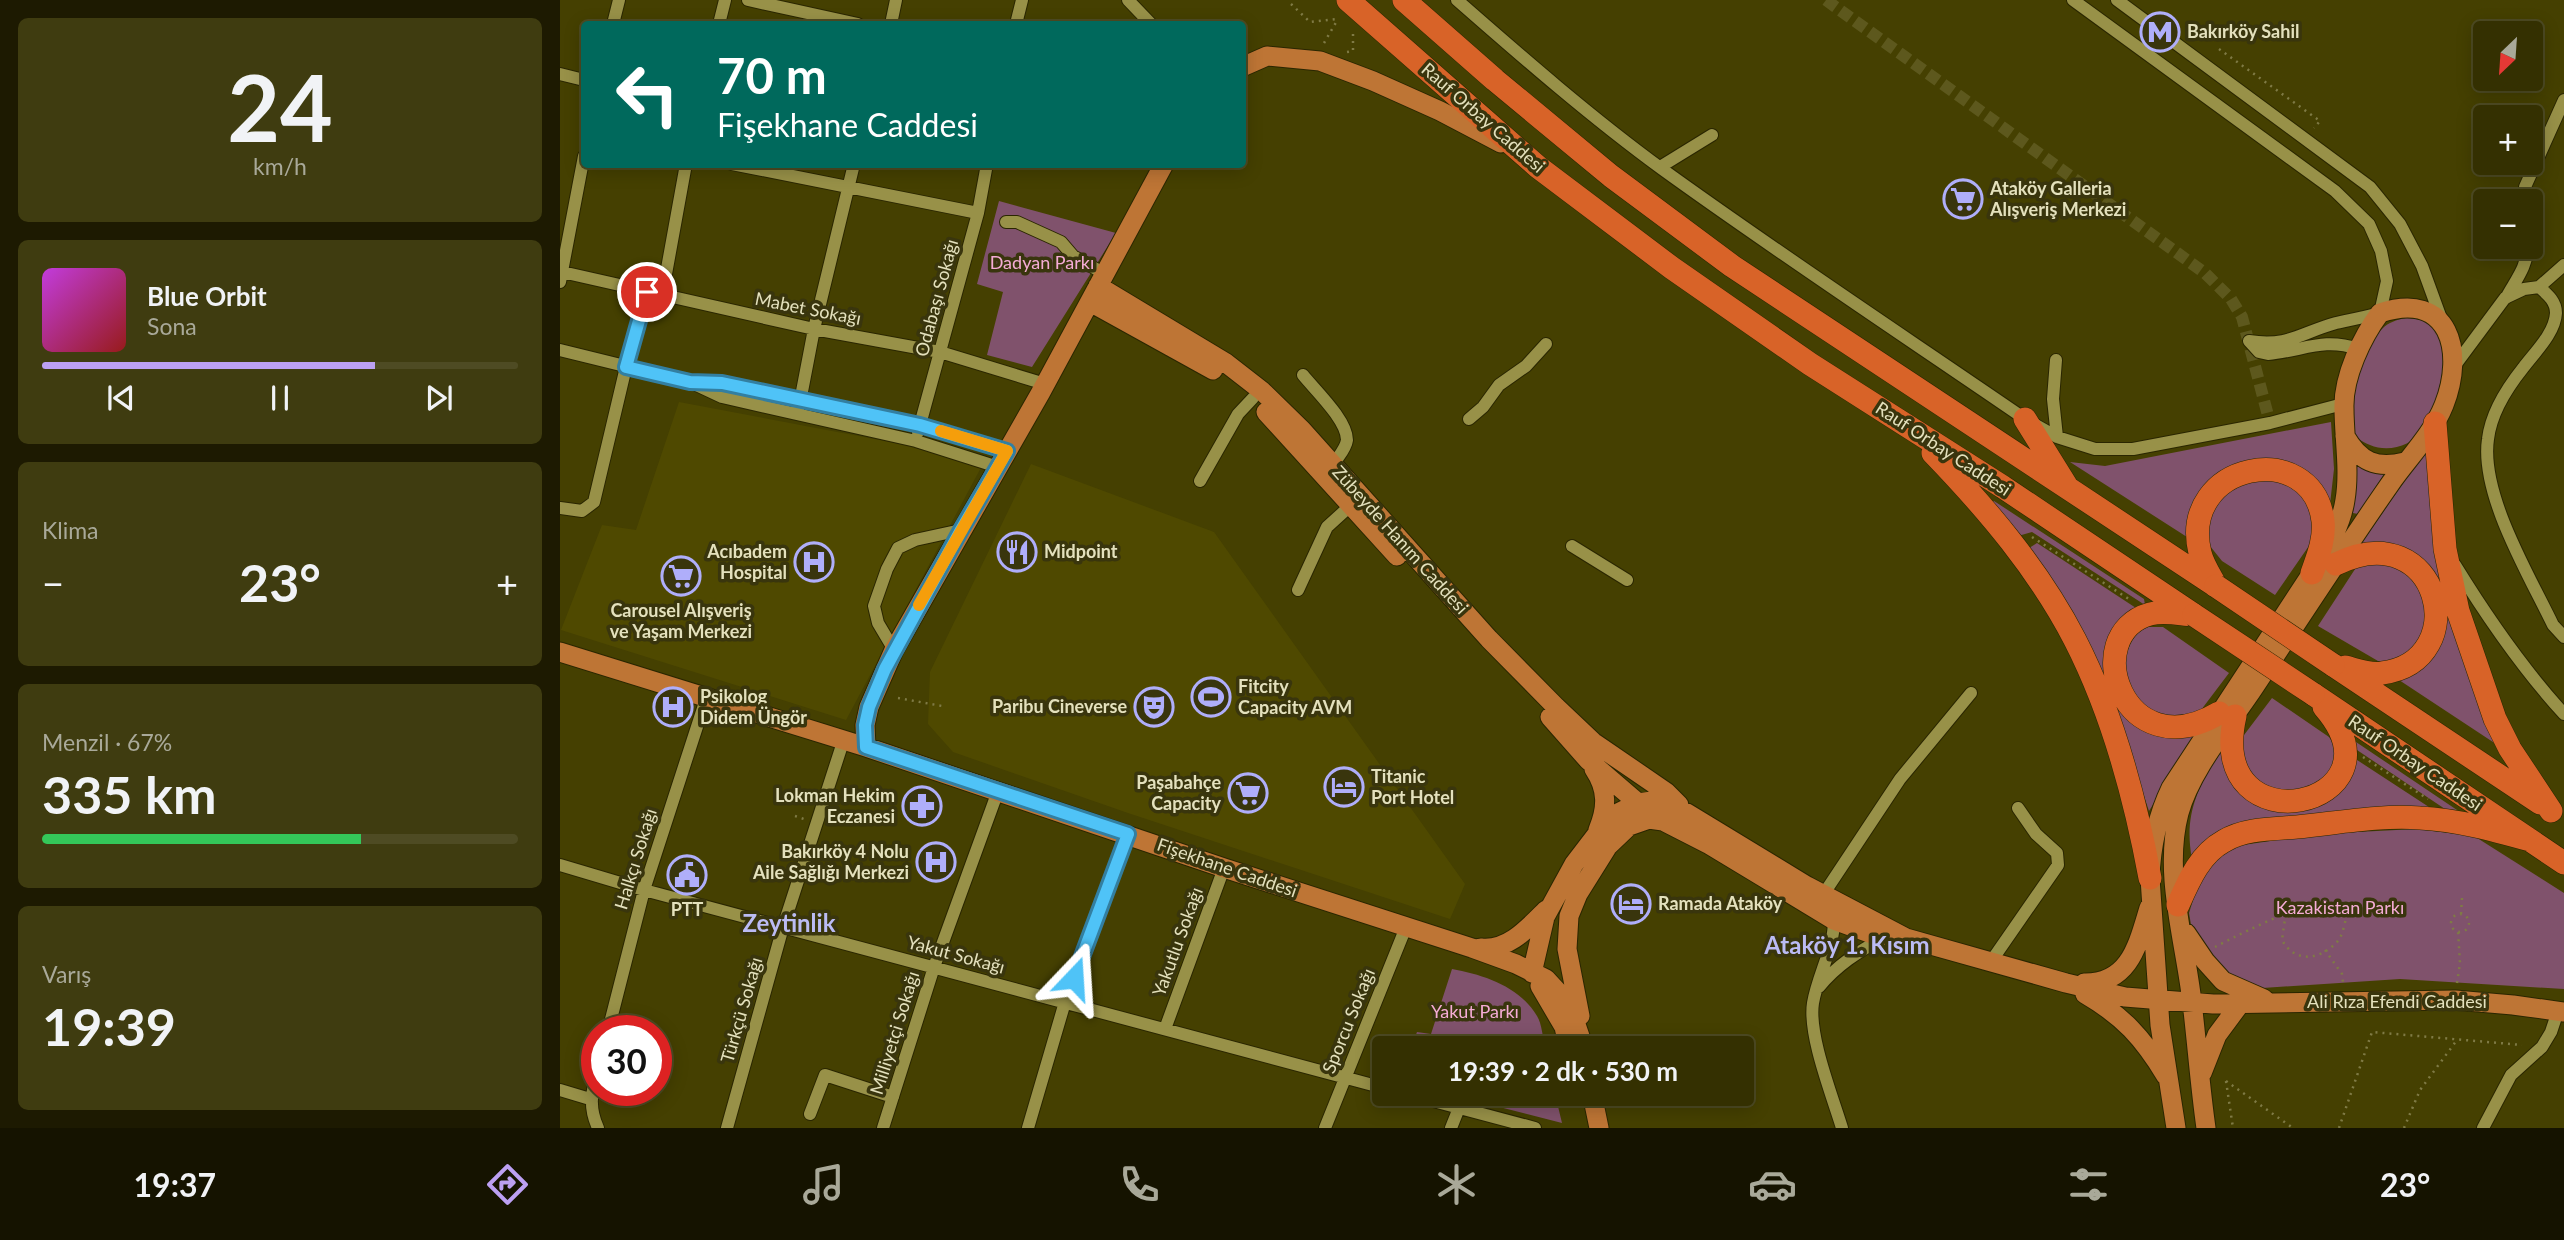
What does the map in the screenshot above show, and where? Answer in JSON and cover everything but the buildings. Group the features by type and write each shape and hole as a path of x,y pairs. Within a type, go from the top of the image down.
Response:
{"highway":[{"name":"Rauf Orbay Caddesi","path":"1348,0 1538,167 1672,268 1810,364 2003,487 2564,863"},
{"name":"Rauf Orbay Caddesi","path":"1404,0 1495,80 1670,221 1811,320 1892,371 2558,815"},
{"path":"2025,419 2069,491"},
{"path":"2435,423 2445,549 2462,623 2495,719 2514,755 2558,815"},
{"path":"1906,426 1955,476 2017,548 2075,639 2093,681 2127,780 2151,888"},
{"path":"2216,586 2200,551 2198,537 2201,510 2207,498 2222,483 2237,474 2255,470 2277,469 2299,481 2316,499 2323,523 2322,542 2312,573"},
{"path":"2333,665 2372,673 2388,672 2407,664 2425,649 2437,614 2429,584 2420,571 2408,562 2374,552 2347,558 2336,564"},
{"path":"2194,615 2159,612 2147,615 2132,624 2119,643 2114,671 2117,685 2134,710 2150,722 2180,728 2227,714 2231,750 2237,772 2248,786 2264,796 2296,803 2312,799 2333,784 2342,772 2345,761 2343,737 2313,694"},
{"path":"2180,916 2203,859 2222,842 2236,835 2374,819 2420,818 2466,823 2530,839"}],"main road":[{"path":"1246,65 1267,56 1314,61 1346,70 1473,127 1538,167"},
{"path":"866,747 865,725 869,707 894,650 1045,384 1162,168"},
{"name":"Zübeyde Hanım Caddesi","path":"1098,288 1186,346 1222,375 1257,394 1333,465 1489,639 1593,742 1666,792 1688,813 1820,902 1834,920 1883,938 1906,938"},
{"path":"2176,1128 2160,1025 2151,888 2155,835 2165,800 2227,714 2336,564 2405,462 2435,423 2447,396 2453,369 2452,349 2449,333 2443,323 2418,309 2404,307 2380,313 2358,349 2343,404 2346,499 2340,521 2312,573 2227,714 2180,810 2173,857 2206,1128"},
{"name":"Zübeyde Hanım Caddesi","path":"1257,394 1350,506 1588,760"},
{"path":"2345,436 2356,455 2375,463 2391,465 2405,462"},
{"name":"Fişekhane Caddesi","path":"560,652 866,747 1224,868 1472,947 1546,979 1569,1004 1577,1036"},
{"path":"1588,760 1644,811"},
{"path":"1588,760 1603,785 1605,796 1603,816 1597,834"},
{"name":"Zübeyde Hanım Caddesi","path":"1688,813 1653,801 1644,811 1820,902 1906,938 1990,963 2125,997 2192,1003"},
{"path":"1571,1036 1532,973 1536,948 1549,907 1574,864 1597,834 1618,814 1644,811"},
{"path":"1579,1036 1579,1008 1567,949 1569,916 1583,884 1608,846 1644,811"},
{"name":"Zübeyde Hanım Caddesi","path":"2066,983 2095,984 2121,972 2138,942 2151,888"},
{"path":"1472,947 1498,947 1521,933 1549,907"},
{"name":"Ali Rıza Efendi Caddesi","path":"2180,916 2201,955 2223,981 2272,1002"},
{"path":"1521,933 1554,970 1569,1004"},
{"path":"2066,983 2117,1014 2141,1039 2169,1082"},
{"name":"Ali Rıza Efendi Caddesi","path":"2192,1003 2455,1000 2561,1012"},
{"path":"2199,1080 2213,1042 2240,1004"},
{"path":"1582,1106 1586,1128"},
{"path":"1594,1106 1599,1128"}],"street":[{"path":"614,21 619,0"},
{"path":"720,21 725,0"},
{"path":"748,0 844,21"},
{"path":"892,21 896,0"},
{"path":"1017,21 1022,0"},
{"path":"1128,0 1148,21"},
{"path":"1457,0 1519,54 1660,167 2025,419 2057,437 2095,449 2133,449 2282,421 2343,404"},
{"path":"2073,0 2334,191 2369,224 2381,251 2387,281 2380,313 2334,324 2284,342 2269,344 2249,341 2259,352 2267,354 2328,342 2342,343 2358,349"},
{"path":"2116,0 2362,180 2400,224 2422,266 2443,323"},
{"path":"560,74 581,79"},
{"path":"2525,189 2564,100"},
{"path":"1660,167 1712,135"},
{"path":"561,277 582,168"},
{"path":"662,296 686,168"},
{"path":"751,168 978,213"},
{"path":"797,414 814,329 853,168"},
{"name":"Odabaşı Sokağı","path":"916,441 978,213 987,168"},
{"path":"1006,222 1017,222 1061,242 1098,288"},
{"path":"2453,369 2505,298 2526,259"},
{"path":"2505,298 2524,289 2539,287 2564,265"},
{"name":"Mabet Sokağı","path":"561,277 940,352 1045,384"},
{"path":"2539,287 2552,300 2556,312 2552,327 2499,404 2488,439 2488,473 2507,530 2553,625 2564,637"},
{"path":"560,508 582,511 594,502 647,292"},
{"path":"1469,419 1483,407 1499,385 1526,366 1546,344"},
{"path":"560,350 690,382 722,383 920,425 1002,459"},
{"path":"2056,360 2053,400 2057,437"},
{"path":"1303,375 1337,416 1347,438 1333,465"},
{"path":"690,382 722,397 1002,459"},
{"path":"1200,481 1238,414 1257,394"},
{"path":"1297,590 1327,527 1350,506"},
{"path":"894,650 878,623 874,606 887,569 898,548 915,540 961,530"},
{"path":"1572,546 1628,580"},
{"path":"2445,549 2472,594 2536,683 2564,714"},
{"path":"1820,902 1900,779 1971,693"},
{"name":"Halkçı Sokağı","path":"612,1015 644,890 705,699"},
{"name":"Türkçü Sokağı","path":"727,1128 783,927 843,742"},
{"name":"Milliyetçi Sokağı","path":"883,1128 934,967 998,791"},
{"path":"1990,963 2058,865 2057,853 2036,834 2018,808"},
{"path":"1028,1128 1065,1002 1128,834"},
{"name":"Yakut Sokağı","path":"560,865 644,890 1372,1085"},
{"name":"Yakutlu Sokağı","path":"1165,1029 1224,868"},
{"path":"1834,920 1834,936 1820,972 1812,1020 1842,1128"},
{"name":"Sporcu Sokağı","path":"1325,1128 1406,927"},
{"path":"1816,990 1834,969 1883,938"},
{"path":"2483,1128 2511,1074 2542,1047 2561,1012"},
{"path":"810,1114 825,1075 893,1097"},
{"path":"560,1090 581,1096"},
{"path":"590,1106 598,1128"},
{"path":"1452,1106 1535,1128"},
{"path":"1451,1128 1459,1108"}],"path":[{"path":"1291,4 1310,22 1338,19 1314,61"},
{"path":"2219,49 2320,121 2306,139"},
{"path":"2017,548 2032,537 2142,608 2147,615"},
{"path":"898,698 942,706"},
{"path":"2345,746 2434,803 2445,820"},
{"path":"2461,914 2462,898"},
{"path":"2201,955 2290,913 2310,904 2331,907 2346,918 2336,944 2317,955 2300,957 2289,952 2282,940 2286,919 2290,913"},
{"path":"2465,915 2469,920 2469,927 2463,932 2458,931 2451,926 2452,918 2465,915"},
{"path":"2458,931 2460,962"},
{"path":"2325,950 2342,974 2344,1001"},
{"path":"2339,1128 2372,1032 2542,1047"},
{"path":"2404,1128 2420,1090 2457,1040"},
{"path":"2233,1128 2226,1082 2293,1128"}],"shaded area":[{"name":"Carousel Alışveriş ve Yaşam Merkezi","path":"679,402 985,460 846,720 561,630 602,525 636,530"},
{"path":"1031,464 1214,532 1465,884 1450,919 953,752 928,724 930,672"}],"green space":[{"name":"Dadyan Parkı","path":"999,201 1116,233 1032,367 987,355 1003,292 977,284"},
{"path":"2406,318 2428,323 2438,334 2442,347 2442,376 2428,420 2418,436 2406,444 2392,448 2377,447 2367,444 2352,431 2349,417 2352,390 2361,361 2375,337 2387,325"},
{"path":"2331,422 2334,469 2329,513 2319,490 2230,468 2211,481 2199,496 2191,515 2187,537 2070,462 2105,466"},
{"path":"2429,446 2499,746 2396,678 2441,635 2396,547 2379,542 2359,547"},
{"path":"2357,456 2388,468 2358,514 2353,513"},
{"path":"2269,478 2288,483 2304,496 2314,514 2313,540 2275,595 2222,561 2206,541 2213,511 2222,495 2239,486"},
{"path":"1992,502 2144,599 2145,605 2032,532 2018,536"},
{"path":"2037,543 2136,608 2125,618 2112,686 2196,734 2149,811 2118,718 2029,548"},
{"path":"2388,562 2415,578 2429,618 2415,647 2390,663 2378,661 2318,626 2359,563"},
{"path":"2148,627 2163,627 2229,673 2198,714 2184,720 2148,713 2122,676 2132,641"},
{"path":"2272,698 2329,737 2335,754 2332,767 2320,781 2282,795 2244,773 2241,739"},
{"path":"2356,742 2457,810 2445,809 2357,750"},
{"path":"2222,746 2227,768 2237,787 2253,800 2271,808 2306,810 2323,804 2337,793 2347,778 2354,758 2432,809 2330,816 2192,859 2190,827 2195,800"},
{"name":"Kazakistan Parkı","path":"2416,829 2474,836 2564,893 2564,989 2400,979 2248,989 2224,974 2193,936 2189,913 2200,878 2214,859 2236,846 2318,834"},
{"name":"Yakut Parkı","path":"1452,969 1488,979 1521,997 1539,1019 1543,1036 1416,1036 1417,1032 1431,1034"},
{"path":"1495,1106 1558,1106 1562,1123"}],"tunnel":[{"path":"1826,0 2205,273 2231,299 2242,317 2270,423"}],"slow traffic":[{"path":"919,605 1007,451 941,431"}],"place":[{"name":"Bakırköy Sahil","path":"2160,32"},
{"name":"Ataköy Galleria Alışveriş Merkezi","path":"1963,199"},
{"name":"Midpoint","path":"1017,552"},
{"name":"Acıbadem Hospital","path":"814,562"},
{"name":"Carousel Alışveriş ve Yaşam Merkezi","path":"681,576"},
{"name":"Fitcity Capacity AVM","path":"1211,697"},
{"name":"Psikolog Didem Üngör","path":"673,707"},
{"name":"Paribu Cineverse","path":"1154,707"},
{"name":"Titanic Port Hotel","path":"1344,787"},
{"name":"Paşabahçe Capacity","path":"1248,793"},
{"name":"Lokman Hekim Eczanesi","path":"922,806"},
{"name":"Bakırköy 4 Nolu Aile Sağlığı Merkezi","path":"936,862"},
{"name":"PTT","path":"687,875"},
{"name":"Ramada Ataköy","path":"1631,904"}],"district":[{"name":"Zeytinlik","path":"789,924"},
{"name":"Ataköy 1. Kısım","path":"1847,946"}],"route":[{"path":"647,292 626,367 690,382 722,383 920,425 1007,451 894,650 869,707 865,725 866,747 1128,834 1074,978"}]}
